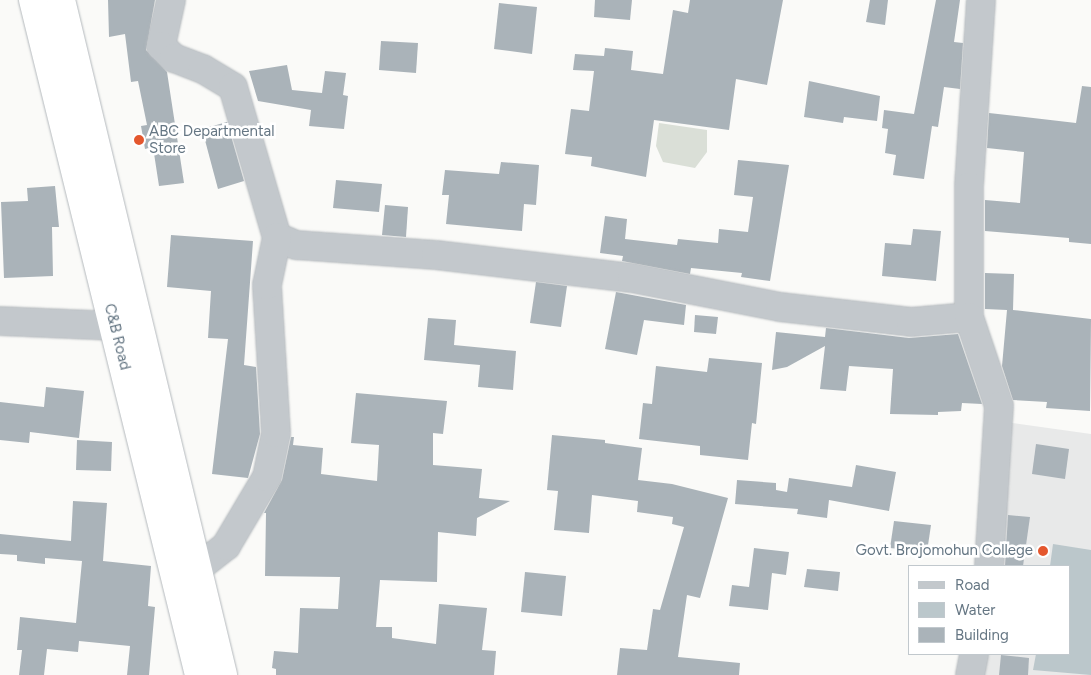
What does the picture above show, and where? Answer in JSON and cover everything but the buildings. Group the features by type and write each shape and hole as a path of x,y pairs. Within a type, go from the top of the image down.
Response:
{"highway":[{"name":"C&B Road","path":"33,0 199,675"},
{"name":"C&B Road","path":"60,0 223,675"}],"street":[{"path":"172,0 161,46 174,58 203,69 233,87 277,238 266,285 276,433 267,477 226,546 198,568"},
{"path":"981,0 969,187 969,317 999,406 989,565"},
{"path":"277,238 296,245 436,255 632,278 790,308 911,322 969,317"},
{"path":"0,321 114,326"},
{"path":"970,675 974,655"}],"shaded area":[{"path":"659,123 707,130 707,152 695,168 663,162 656,146"},
{"name":"Govt. Brojomohun College","path":"1005,422 1091,434 1091,675 976,675 980,655 1071,655 1071,565 993,565"}],"water":[{"path":"1053,544 1091,550 1091,675 1033,670 1036,655 1071,655 1071,565 1050,565"}],"place":[{"name":"ABC Departmental Store","path":"139,140"},
{"name":"Govt. Brojomohun College","path":"1043,551"}]}
